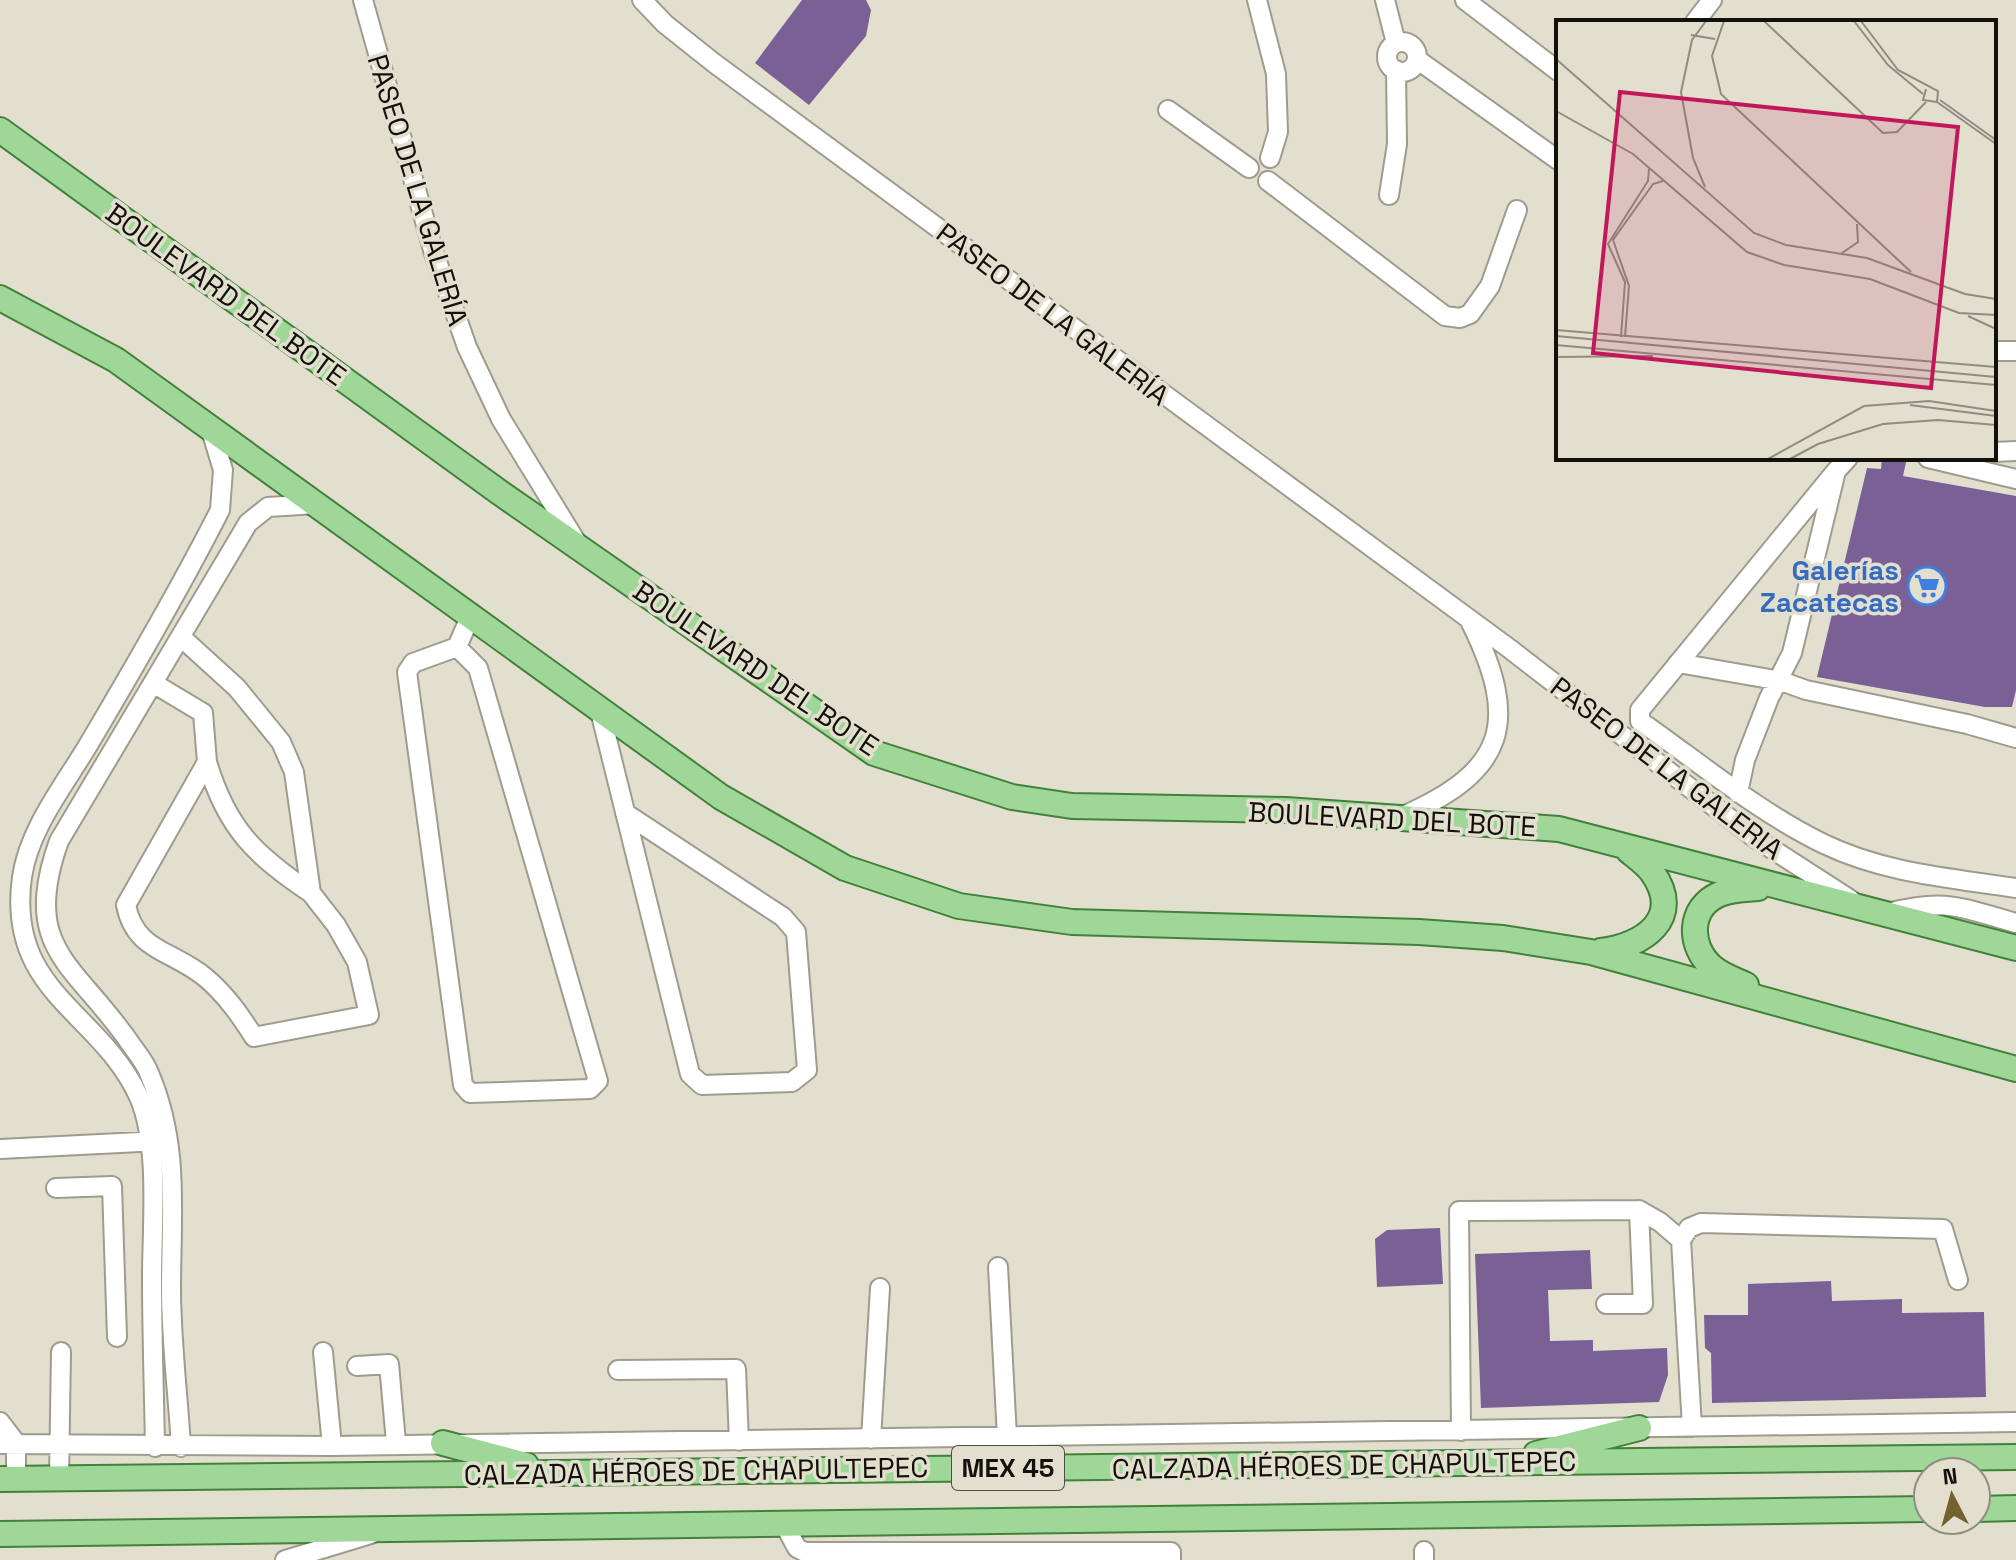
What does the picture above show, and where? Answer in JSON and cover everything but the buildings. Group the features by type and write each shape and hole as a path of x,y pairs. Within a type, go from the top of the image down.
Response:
{"main road":[{"name":"BOULEVARD DEL BOTE","path":"0,130 499,492 577,543 874,753 1012,797 1072,806 1402,817 1559,829 1626,849 2016,948"},
{"path":"0,298 116,360 721,797 845,868 959,906 1072,922 1419,932 1503,938 1591,952 2016,1069"},
{"path":"1591,952 1634,945 1648,936 1660,916 1659,889 1651,872 1626,849"},
{"path":"1773,887 1718,895 1699,910 1694,936 1700,953 1713,969 1795,1010"},
{"path":"1498,1463 1639,1428"},
{"path":"443,1443 556,1472"},
{"name":"CALZADA HÉROES DE CHAPULTEPEC","path":"8,1479 2016,1457"},
{"path":"1992,1509 2016,1508"},
{"name":"CALZADA HÉROES DE CHAPULTEPEC","path":"0,1534 1912,1509"}],"street":[{"name":"PASEO DE LA GALERÍA","path":"363,0 433,250 467,347 501,419 577,543"},
{"name":"PASEO DE LA GALERÍA","path":"642,0 665,24 714,63 1470,620"},
{"path":"1257,0 1276,74 1278,132 1270,158 1275,170 1268,181"},
{"path":"1385,0 1396,43"},
{"path":"1465,0 1556,69"},
{"path":"1697,20 1712,0"},
{"path":"1389,195 1397,144 1396,70 1388,60 1391,47 1396,43 1412,45 1418,60 1556,159"},
{"path":"1396,70 1409,70 1418,60"},
{"path":"1168,110 1249,168 1255,180 1268,181 1445,316 1453,318 1470,314 1490,286 1517,210"},
{"path":"1249,168 1256,157 1270,158"},
{"path":"155,1447 149,1142 139,1099 124,1071 54,993 36,967 25,941 19,908 23,872 46,814 220,510 223,470 210,427"},
{"path":"1996,452 2016,451"},
{"path":"1936,460 2016,479"},
{"path":"1842,465 1640,710 1640,721 1738,793 1823,844 1902,871 2016,888"},
{"path":"1738,793 1745,760 1769,698 1781,681 1792,653 1842,465"},
{"path":"181,1447 171,1291 175,1182 171,1141 148,1069 107,1010 62,963 47,925 46,879 59,841 248,523 268,507 317,504"},
{"path":"176,591 197,611"},
{"path":"457,647 478,668 598,1081 590,1089 470,1093 463,1085 407,672 413,663 457,647 471,615"},
{"path":"1402,817 1461,787 1484,761 1496,738 1499,706 1496,683 1489,659 1470,620"},
{"name":"PASEO DE LA GALERIA","path":"1470,620 1755,838 1874,912"},
{"path":"181,637 237,688 281,742 294,772 311,893"},
{"path":"1678,663 1781,681 1806,690 1967,724 2016,738"},
{"path":"153,683 203,713 207,762 218,799 241,836 266,863 311,893 336,925 357,962 369,1015 254,1037 232,1002 204,976 141,940 130,925 126,905 207,762"},
{"path":"599,707 625,813 690,1074 702,1085 792,1082 807,1070 796,932 783,917 625,813"},
{"path":"89,743 110,755"},
{"path":"1874,912 1927,903 1950,904 2016,923"},
{"path":"0,1149 171,1141"},
{"path":"56,1188 112,1186 117,1337"},
{"path":"1606,1304 1643,1304 1639,1210"},
{"path":"1461,1431 1459,1211 1639,1210 1660,1222 1681,1240"},
{"path":"1692,1427 1681,1240 1689,1228 1701,1223 1943,1229 1958,1280"},
{"path":"998,1267 1007,1437"},
{"path":"871,1439 880,1288"},
{"path":"116,1290 171,1291"},
{"path":"59,1479 61,1352"},
{"path":"323,1352 332,1446"},
{"path":"357,1366 389,1364 396,1443"},
{"path":"618,1370 736,1369 739,1441"},
{"path":"0,1422 8,1444 8,1479"},
{"path":"8,1444 332,1446 2016,1422"},
{"path":"784,1524 795,1554 1171,1556"},
{"path":"285,1560 327,1554 389,1529"}],"place":[{"name":"Galerías Zacatecas","path":"1927,586"}]}
